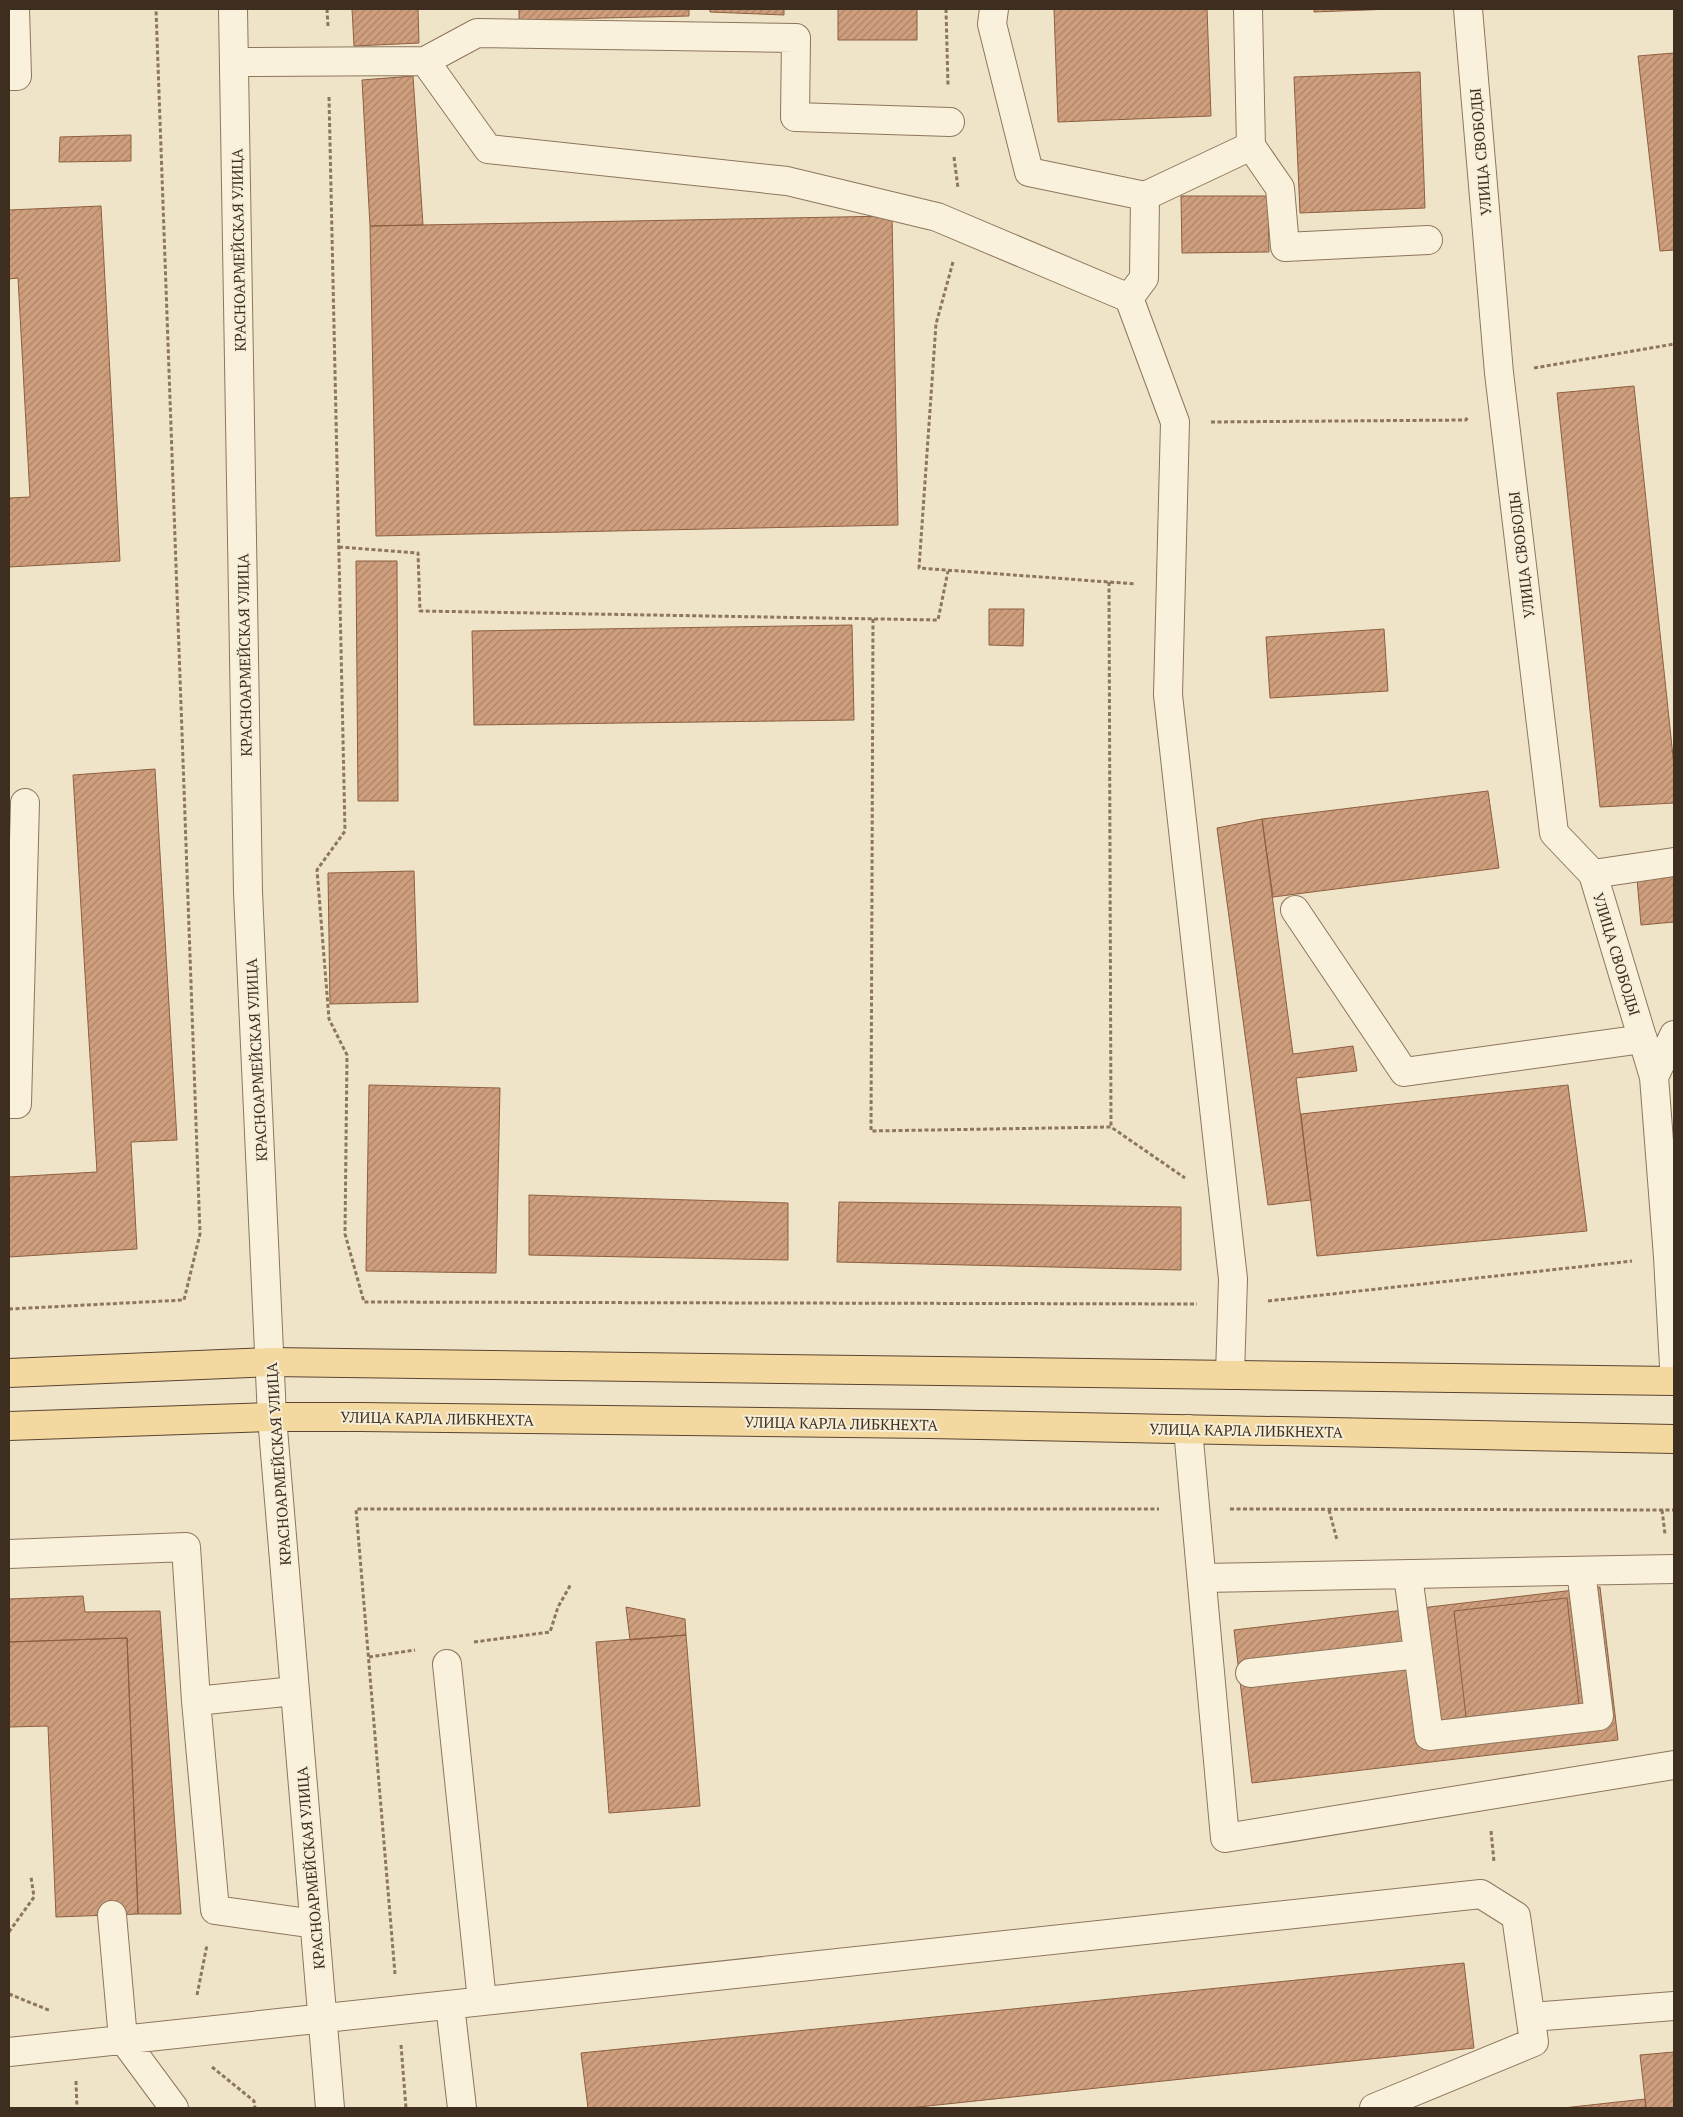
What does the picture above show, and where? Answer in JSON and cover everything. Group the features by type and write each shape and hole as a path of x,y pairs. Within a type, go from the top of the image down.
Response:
{"main road":[{"path":"9,1372 271,1362 1674,1380"},
{"name":"УЛИЦА КАРЛА ЛИБКНЕХТА","path":"9,1426 272,1417 939,1424 1674,1439"}],"street":[{"path":"9,76 17,76 15,9"},
{"name":"КРАСНОАРМЕЙСКАЯ УЛИЦА","path":"233,9 248,892 271,1362 272,1417 330,2108"},
{"path":"994,9 992,24 1029,172 1145,196 1251,146"},
{"path":"1248,9 1251,146 1280,188 1285,247 1428,240"},
{"name":"УЛИЦА СВОБОДЫ","path":"1468,9 1499,373 1554,833 1593,874 1643,1039 1664,1074 1668,1257 1674,1366"},
{"path":"235,62 425,61 477,33 796,38 795,118 950,122"},
{"path":"425,61 488,149 787,181 937,217 1129,298 1175,422 1168,695 1233,1279 1230,1375"},
{"path":"1129,298 1144,278 1145,196"},
{"path":"9,1104 17,1104 25,803"},
{"path":"1593,874 1674,862"},
{"path":"1295,910 1404,1072 1643,1039"},
{"path":"1664,1074 1674,1034"},
{"path":"1188,1429 1225,1838 1674,1765"},
{"path":"9,1554 186,1547 196,1701 215,1910 315,1924"},
{"path":"1202,1578 1674,1569"},
{"path":"1408,1575 1429,1736 1599,1716 1582,1571"},
{"path":"1250,1672 1418,1654"},
{"path":"447,1664 482,2002"},
{"path":"196,1701 296,1691"},
{"path":"9,2052 1481,1894 1516,1916 1534,2042 1374,2108"},
{"path":"112,1915 123,2040 174,2108"},
{"path":"450,2005 462,2108"},
{"path":"1531,2017 1674,2006"}],"path":[{"path":"9,1309 184,1300 200,1234 156,9"},
{"path":"327,9 345,831 317,870 329,1019 347,1055 345,1234 364,1302 1232,1304 1668,1257"},
{"path":"946,9 950,122 962,228 936,324 919,568 1171,587"},
{"path":"1175,422 1466,420 1499,373 1674,344"},
{"path":"339,547 418,553 420,611 938,620 948,570"},
{"path":"1109,582 1111,1127"},
{"path":"873,619 871,1131 1111,1127 1225,1206"},
{"path":"406,2108 356,1509 1674,1510"},
{"path":"473,1643 550,1632 558,1608 571,1584"},
{"path":"369,1657 416,1650"},
{"path":"1489,1795 1497,1905"},
{"path":"9,1932 34,1897 31,1877"},
{"path":"188,2033 215,1910"}],"building":[{"path":"352,9 418,9 419,43 354,46"},
{"path":"519,9 689,9 689,16 519,20"},
{"path":"710,9 784,9 784,15 710,12"},
{"path":"838,9 917,9 917,40 838,40"},
{"path":"1054,9 1207,9 1211,116 1058,122"},
{"path":"1314,9 1392,9 1314,12"},
{"path":"1674,53 1674,250 1660,251 1638,56"},
{"path":"1420,72 1425,208 1300,213 1294,77"},
{"path":"413,76 423,225 370,226 362,80"},
{"path":"131,135 131,161 59,162 60,137"},
{"path":"1181,196 1268,196 1269,252 1182,253"},
{"path":"101,206 120,561 9,567 9,498 30,497 18,278 9,279 9,210"},
{"path":"892,216 898,525 376,536 370,226"},
{"path":"1634,386 1674,766 1674,803 1600,807 1557,393"},
{"path":"356,561 397,561 398,801 358,801"},
{"path":"989,609 1024,609 1023,646 989,645"},
{"path":"852,625 854,720 474,725 472,631"},
{"path":"1384,629 1388,691 1270,698 1266,637"},
{"path":"155,769 177,1140 131,1142 137,1249 9,1257 9,1177 97,1172 73,775"},
{"path":"1488,791 1499,868 1273,897 1262,819"},
{"path":"1262,819 1293,1054 1353,1046 1357,1071 1296,1078 1311,1200 1268,1205 1217,828"},
{"path":"414,871 418,1002 330,1004 328,873"},
{"path":"1674,876 1674,922 1641,925 1637,879"},
{"path":"369,1085 500,1088 496,1273 366,1271"},
{"path":"1568,1085 1587,1231 1317,1256 1301,1114"},
{"path":"529,1195 788,1203 788,1260 529,1255"},
{"path":"839,1202 1181,1207 1181,1270 837,1262"},
{"path":"1600,1587 1618,1740 1252,1783 1234,1630"},
{"path":"83,1596 85,1612 160,1611 181,1914 138,1914 127,1638 9,1642 9,1599"},
{"path":"1567,1598 1579,1705 1466,1717 1454,1611"},
{"path":"626,1607 685,1619 686,1635 630,1640"},
{"path":"686,1635 700,1806 609,1813 596,1642"},
{"path":"127,1638 138,1914 56,1917 48,1726 9,1727 9,1642"},
{"path":"1464,1963 1474,2048 909,2108 588,2108 581,2053"},
{"path":"1674,2052 1674,2108 1646,2108 1640,2055"},
{"path":"1645,2099 1646,2108 1563,2108"}]}
